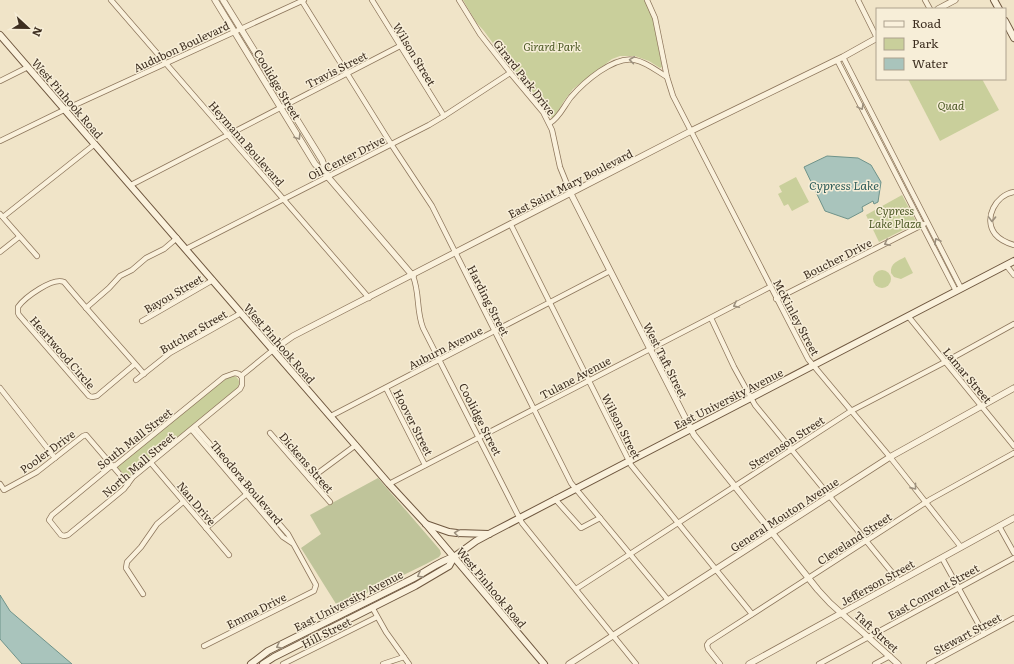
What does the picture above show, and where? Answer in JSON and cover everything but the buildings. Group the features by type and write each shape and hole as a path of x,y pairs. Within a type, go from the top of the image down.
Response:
{"main road":[{"path":"1006,23 1014,38"},
{"name":"West Pinhook Road","path":"0,35 66,109 389,484 426,524 544,664"},
{"name":"East University Avenue","path":"254,663 268,651 433,568 444,560 454,557 476,541 575,488 1014,261"},
{"path":"426,524 449,532 489,534"},
{"name":"East University Avenue","path":"263,664 274,657 415,586 449,566 454,557"},
{"path":"369,601 372,608"}],"street":[{"name":"Heymann Boulevard","path":"111,0 369,298"},
{"name":"Coolidge Street","path":"215,0 315,164 328,176 413,276 418,294 419,318 519,518 526,529 636,664"},
{"name":"Coolidge Street","path":"223,0 322,160 328,176"},
{"name":"Audubon Boulevard","path":"0,141 303,0"},
{"name":"Harding Street","path":"303,0 391,144 428,198 571,483 668,600"},
{"name":"Wilson Street","path":"372,0 444,116"},
{"name":"Girard Park Drive","path":"459,0 480,34 510,73 538,105 550,123 560,167 571,194"},
{"name":"McKinley Street","path":"648,0 655,18 667,77 673,96 770,288 808,359 890,457 961,547"},
{"path":"858,0 876,36"},
{"path":"940,8 955,0"},
{"name":"East Saint Mary Boulevard","path":"273,350 293,336 456,254 691,131 837,60 876,39"},
{"name":"Travis Street","path":"131,185 400,46"},
{"path":"843,57 922,225 942,263 959,290"},
{"path":"550,123 557,118 564,106 579,89 615,62 625,59 638,60 667,77"},
{"path":"837,60 851,88 885,144 927,222 947,260 959,290"},
{"path":"0,81 28,67"},
{"name":"Oil Center Drive","path":"186,249 444,116 510,73"},
{"path":"851,88 857,85"},
{"path":"37,256 1,215 95,144"},
{"path":"1014,192 1004,195 995,203 992,210 991,220 995,234 1004,241 1014,245"},
{"name":"West Taft Street","path":"571,194 691,428 716,464 808,578"},
{"name":"Boucher Drive","path":"776,299 927,222"},
{"name":"Wilson Street","path":"511,225 633,467 752,614"},
{"path":"0,252 19,237"},
{"path":"86,308 120,276 132,270 146,258 164,249 177,238"},
{"path":"942,263 947,260"},
{"path":"1006,265 1014,275"},
{"name":"Auburn Avenue","path":"331,416 610,271"},
{"name":"Heartwood Circle","path":"135,364 95,397 88,396 19,316 17,309 20,304 40,288 58,280 64,282 144,374"},
{"name":"Bayou Street","path":"142,321 213,280"},
{"name":"Tulane Avenue","path":"389,484 770,288"},
{"name":"Butcher Street","path":"136,380 170,353 241,313"},
{"name":"Lamar Street","path":"908,316 1014,446"},
{"path":"711,318 754,405 898,582"},
{"name":"Stevenson Street","path":"576,589 851,411 1014,324"},
{"path":"241,376 273,350"},
{"name":"South Mall Street","path":"55,528 49,520 50,516 112,466 116,465 224,376 235,373 241,376"},
{"name":"North Mall Street","path":"55,528 63,536 68,535 128,484 133,477 240,389 242,381 241,376"},
{"path":"0,388 56,458"},
{"name":"Hoover Street","path":"386,388 425,465"},
{"name":"General Mouton Avenue","path":"569,664 890,457 1014,388"},
{"name":"Theodora Boulevard","path":"193,428 288,534 316,583 315,589"},
{"name":"Theodora Boulevard","path":"193,428 246,495 283,537 292,543"},
{"name":"Dickens Street","path":"270,433 330,502"},
{"name":"Pooler Drive","path":"0,484 4,490 37,472 86,435 128,484"},
{"path":"310,479 356,445"},
{"name":"Cleveland Street","path":"720,664 708,649 707,645 709,642 926,502 1014,453"},
{"name":"Nan Drive","path":"151,463 229,555"},
{"path":"206,528 250,491"},
{"path":"555,499 581,528 600,518"},
{"path":"143,594 126,568 127,562 141,547 157,524 183,502"},
{"name":"Jefferson Street","path":"749,664 1014,518"},
{"path":"999,526 1014,553"},
{"path":"942,558 984,634"},
{"name":"East Convent Street","path":"819,664 1014,558"},
{"name":"Taft Street","path":"808,578 825,597 898,664"},
{"name":"Emma Drive","path":"204,646 315,589"},
{"path":"372,608 409,664"},
{"name":"Hill Street","path":"283,664 377,617"},
{"name":"Stewart Street","path":"929,664 1014,618"},
{"path":"875,664 890,656"},
{"path":"383,664 404,657"}],"green space":[{"name":"Girard Park","path":"463,0 645,0 653,19 662,67 660,68 649,61 635,56 620,56 612,59 573,89 554,118 552,118 543,104 513,70 476,22"},
{"name":"Quad","path":"909,80 983,80 999,110 940,141"},
{"path":"796,177 809,202 792,211 788,204 784,206 778,194 782,192 779,186"},
{"name":"Cypress Lake Plaza","path":"902,195 917,223 879,242 866,215"},
{"path":"905,257 913,273 901,279 894,277 891,273 893,265"},
{"path":"882,270 888,273 891,279 888,285 882,288 876,285 873,279 876,273"},
{"path":"231,375 237,378 239,382 235,391 128,479 117,467 226,377"},
{"path":"378,478 440,550 441,554 439,557 426,564 338,607 301,548 321,534 310,515"}],"water":[{"name":"Cypress Lake","path":"827,156 858,158 871,165 881,182 878,202 874,204 873,201 862,207 863,211 848,219 825,211 804,167"},
{"path":"0,595 10,611 72,664 22,664 0,639"}]}
